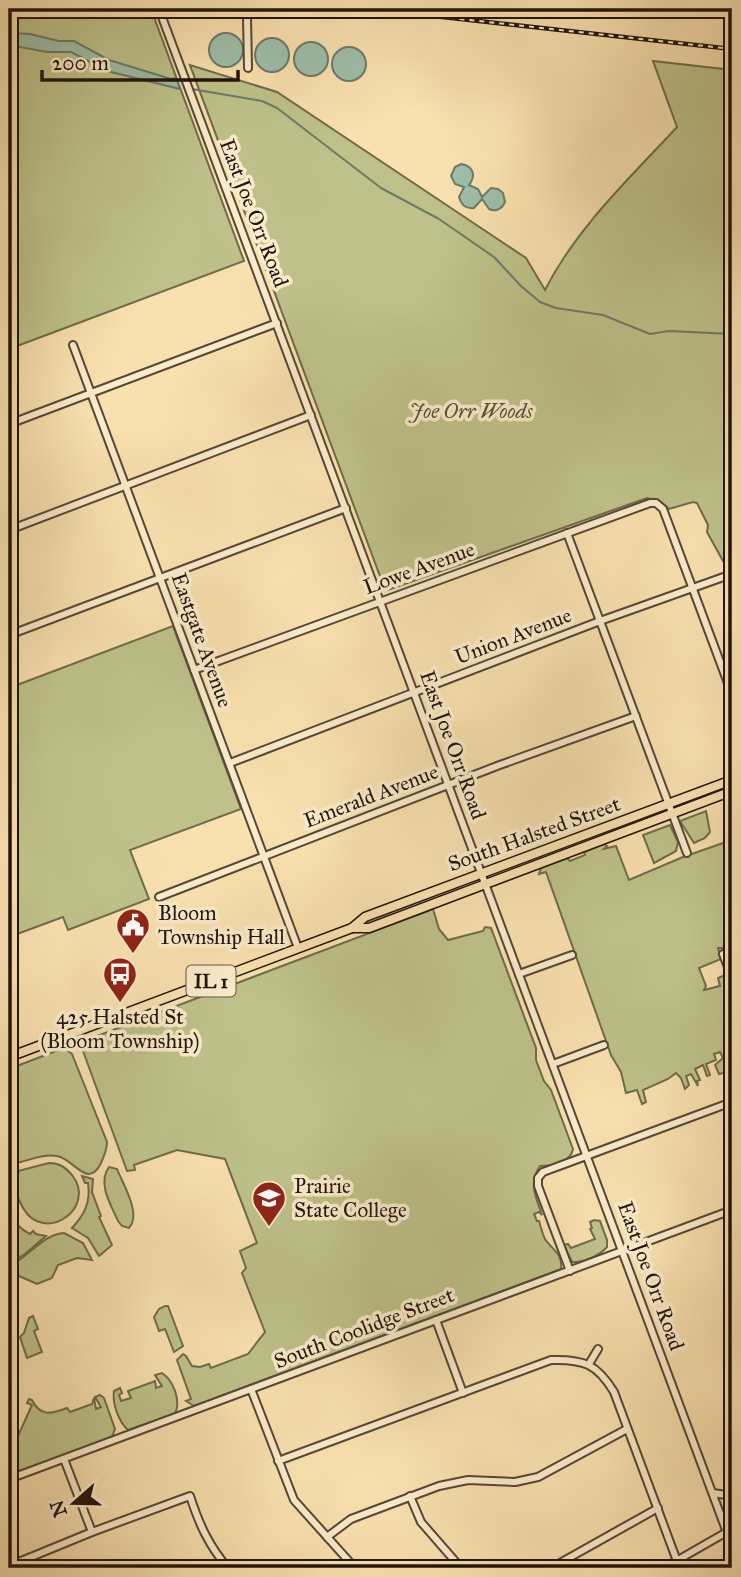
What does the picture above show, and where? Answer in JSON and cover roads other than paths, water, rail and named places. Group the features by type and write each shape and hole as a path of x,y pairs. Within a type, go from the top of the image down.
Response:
{"main road":[{"name":"South Halsted Street","path":"9,1057 352,928 365,917 481,872 732,780"},
{"name":"South Halsted Street","path":"352,928 369,928 732,791"}],"street":[{"name":"East Joe Orr Road","path":"159,9 622,1251 713,1493 730,1531 732,1546"},
{"path":"247,17 248,68"},
{"path":"9,424 277,323"},
{"name":"Eastgate Avenue","path":"73,345 298,948"},
{"path":"9,530 311,415"},
{"name":"Lowe Avenue","path":"194,670 650,503 656,503 663,509 693,588"},
{"path":"9,635 346,508"},
{"path":"567,533 687,853"},
{"name":"Union Avenue","path":"229,763 600,621 732,574"},
{"path":"693,588 732,694"},
{"name":"Emerald Avenue","path":"159,897 636,716"},
{"path":"723,954 732,978"},
{"path":"519,974 572,955"},
{"path":"553,1064 604,1045"},
{"path":"570,1270 538,1186 538,1178 543,1172 732,1102"},
{"name":"South Coolidge Street","path":"9,1479 732,1210"},
{"path":"436,1320 463,1393"},
{"path":"589,1364 598,1349"},
{"path":"278,1461 551,1360 573,1359 589,1364 605,1377 614,1392 677,1561"},
{"path":"251,1389 293,1500 355,1568"},
{"path":"327,1537 351,1519 439,1486 468,1480 515,1482 538,1477 627,1429"},
{"path":"64,1459 92,1532"},
{"path":"713,1493 732,1496"},
{"path":"9,1566 190,1496 201,1529 224,1567"},
{"path":"410,1496 421,1522 461,1568"},
{"path":"551,1568 658,1508"},
{"path":"664,1568 730,1531 732,1517"}],"waterway":[{"path":"192,89 262,101 277,108 381,188 439,219 494,257 540,302 556,308 603,315 650,334 669,331 732,334"}],"railway":[{"path":"370,9 732,49"}],"place":[{"name":"Bloom Township Hall","path":"133,955"},
{"name":"425 Halsted St (Bloom Township)","path":"120,1004"},
{"name":"Prairie State College","path":"269,1228"}],"park label":[{"name":"Joe Orr Woods","path":"471,411"}]}
